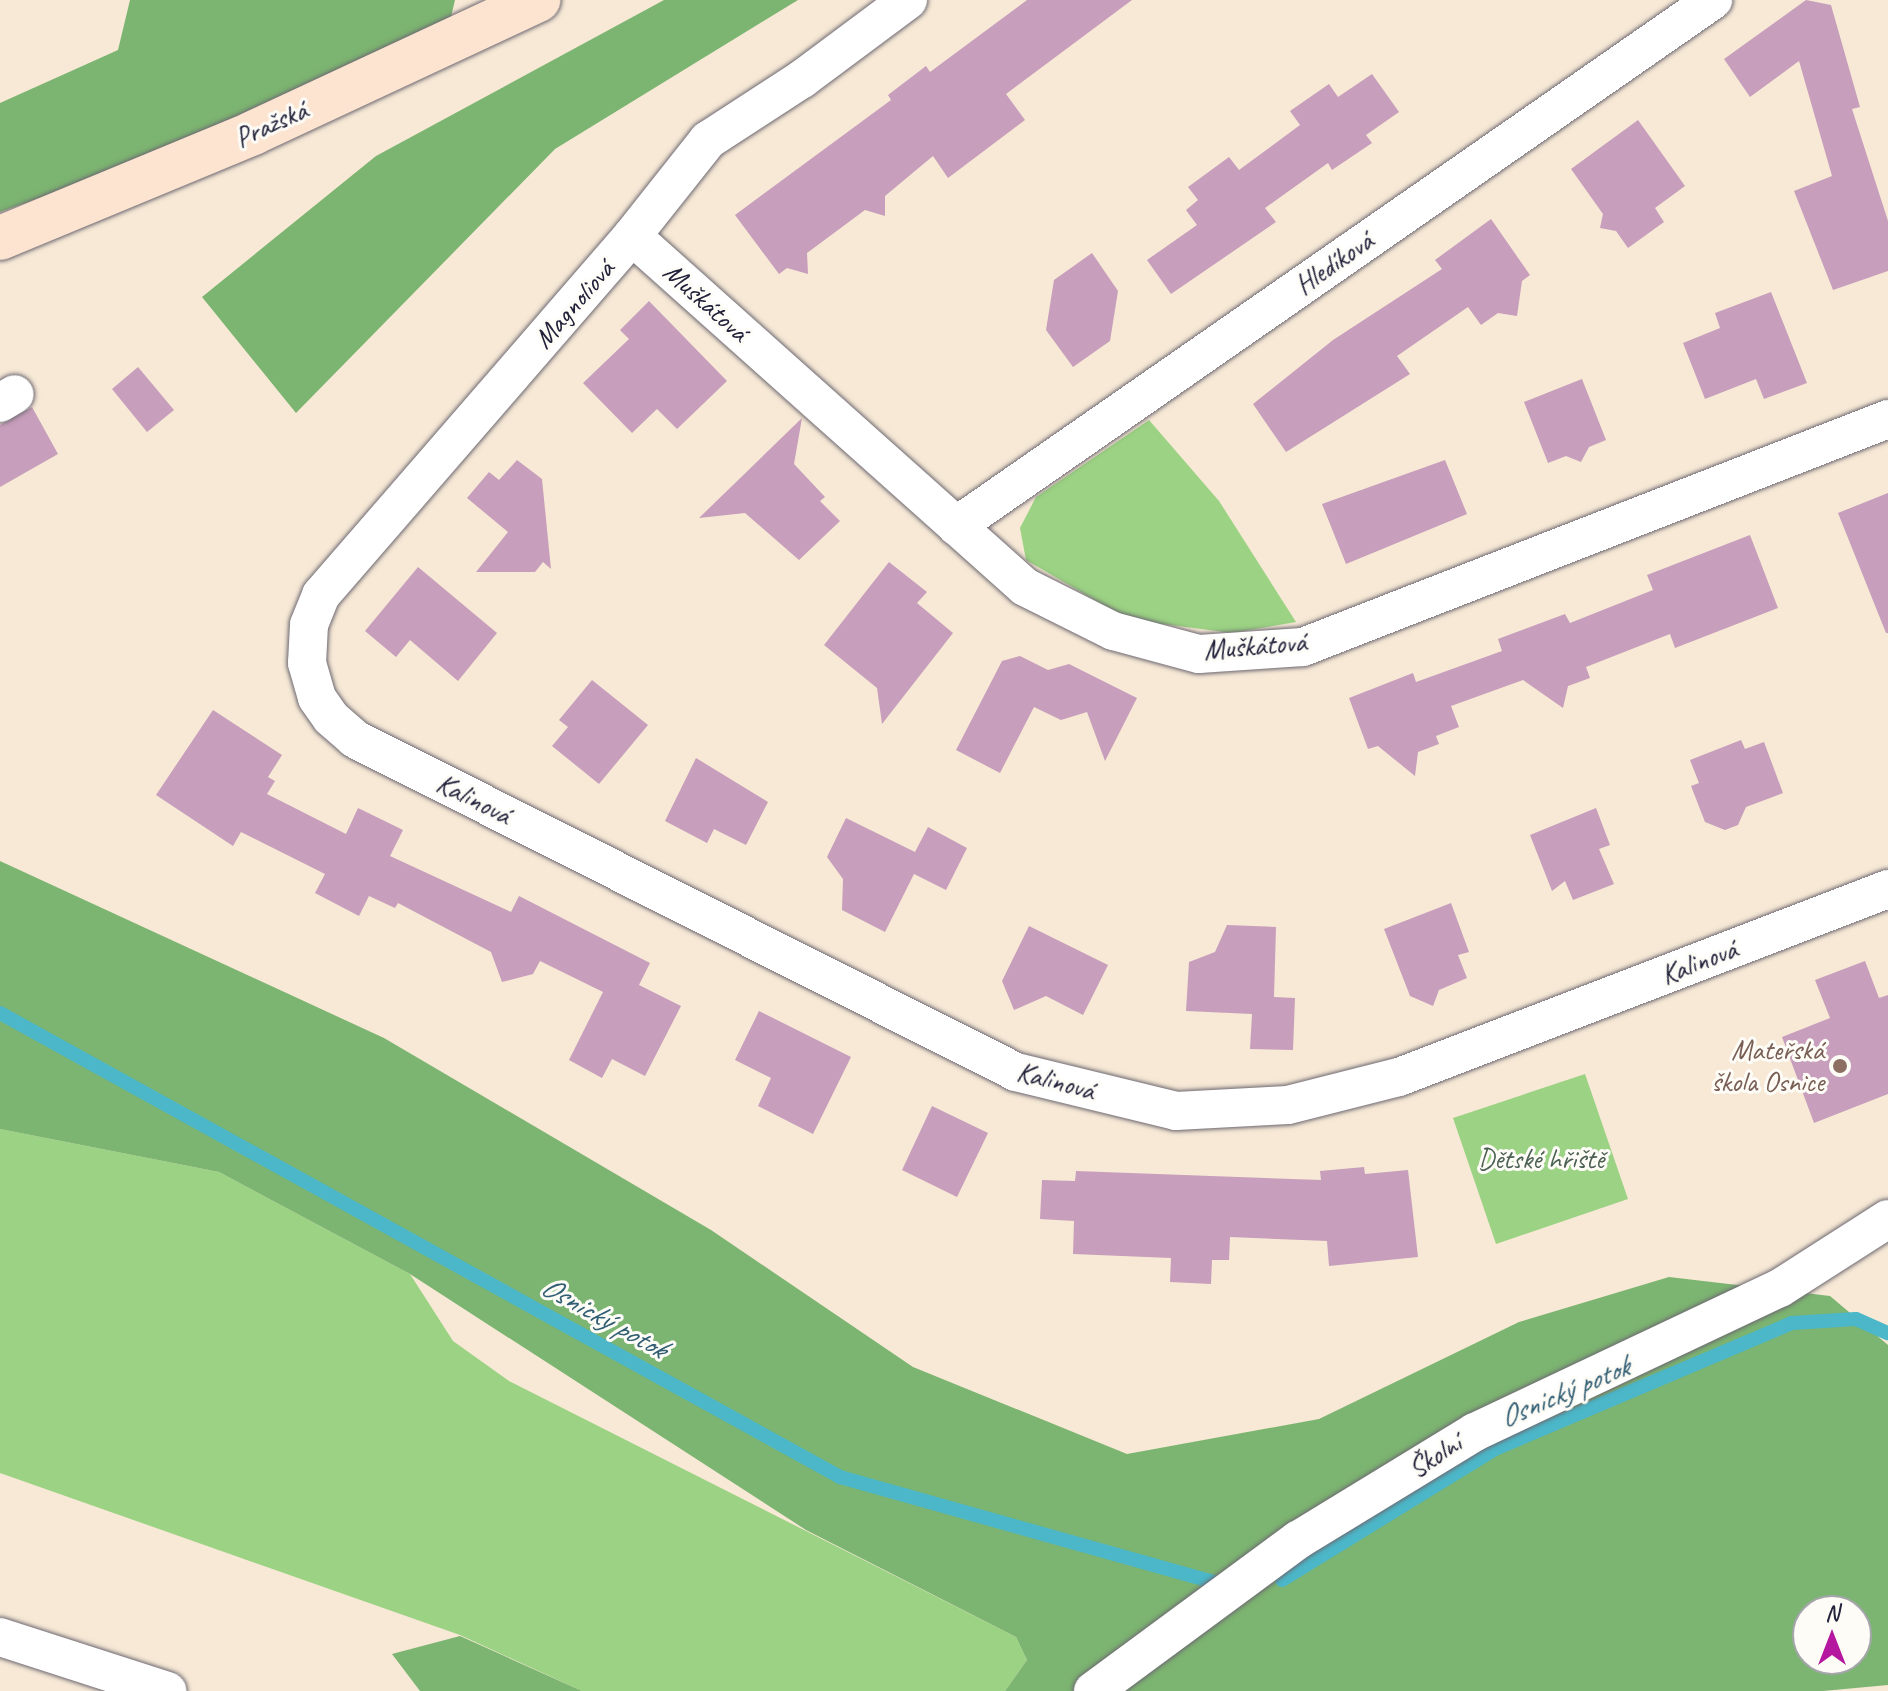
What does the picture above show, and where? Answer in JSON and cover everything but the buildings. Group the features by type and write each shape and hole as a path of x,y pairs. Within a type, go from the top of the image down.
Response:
{"main road":[{"name":"Pražská","path":"0,238 253,133 538,0"}],"street":[{"name":"Magnoliová","path":"307,663 309,625 321,595 632,236 708,140 802,79 908,0"},
{"name":"Hledíková","path":"956,526 1713,0"},
{"name":"Muškátová","path":"632,236 1025,587 1113,631 1199,654 1303,647 1888,419"},
{"name":"Kalinová","path":"307,663 317,698 355,739 1016,1072 1176,1111 1288,1105 1399,1077 1888,889"},
{"name":"Školní","path":"1093,1691 1298,1540 1475,1432 1780,1288 1888,1219"},
{"path":"0,1637 167,1691"}],"green space":[{"path":"130,0 455,0 451,17 128,166 0,212 0,103 118,50"},
{"path":"664,0 798,0 555,149 296,413 202,297 376,156"},
{"path":"1149,420 1219,501 1296,622 1232,633 1147,622 1117,613 1026,560 1020,528 1036,497"},
{"path":"0,861 384,1038 711,1230 913,1367 1127,1454 1319,1419 1519,1322 1669,1277 1830,1296 1888,1345 1888,1685 1823,1691 1005,1691 1027,1660 1016,1637 806,1530 410,1274 219,1172 0,1129"},
{"name":"Dětské hřiště","path":"1585,1074 1628,1199 1496,1244 1453,1118"},
{"path":"0,1129 219,1172 410,1274 453,1341 509,1381 1016,1637 1027,1660 1005,1691 582,1691 460,1635 0,1473"},
{"path":"460,1636 582,1691 420,1691 392,1654"}],"waterway":[{"name":"Osnický potok","path":"0,1013 840,1477 1216,1583"},
{"name":"Osnický potok","path":"1282,1580 1495,1449 1792,1323 1856,1319 1888,1333"}],"place":[{"name":"Mateřská škola Osnice","path":"1840,1066"}]}
